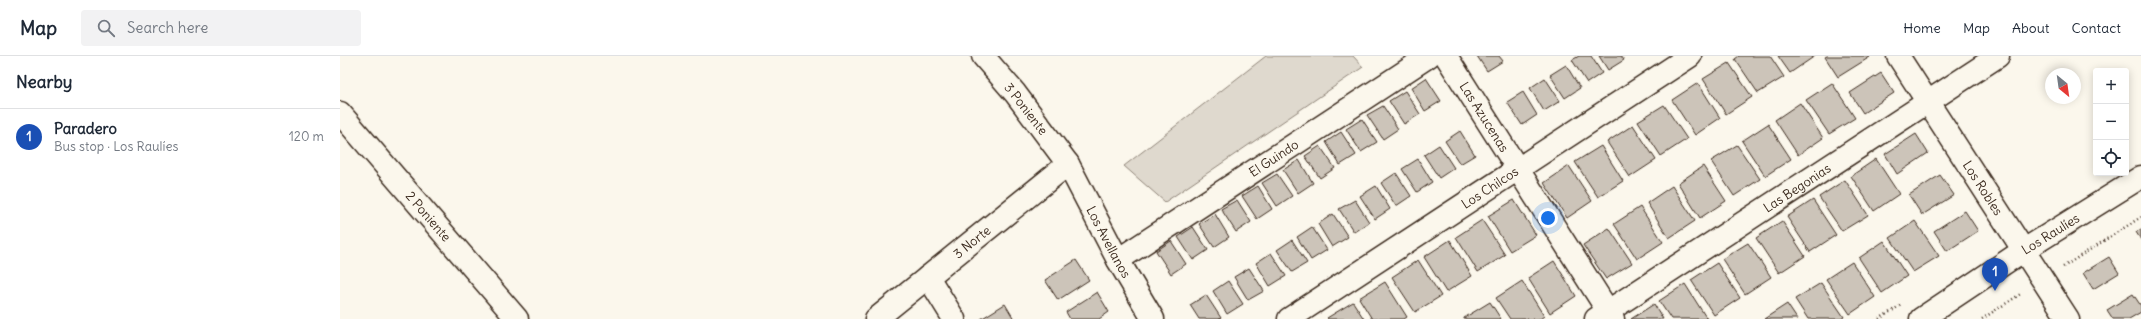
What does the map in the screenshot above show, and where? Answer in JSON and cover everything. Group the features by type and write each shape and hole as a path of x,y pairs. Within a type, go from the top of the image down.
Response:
{"street":[{"name":"3 Poniente","path":"983,56 1016,93 1068,164"},
{"name":"El Guindo","path":"1118,260 1429,56"},
{"name":"Las Azucenas","path":"1446,56 1518,169 1606,316"},
{"name":"Los Chilcos","path":"1289,319 1690,56"},
{"name":"Los Robles","path":"1898,56 2068,319"},
{"name":"Las Begonias","path":"1606,316 1927,101 1998,56"},
{"name":"2 Poniente","path":"340,113 517,319"},
{"name":"Los Avellanos","path":"1068,164 1118,260 1153,319"},
{"name":"3 Norte","path":"876,319 1068,164"},
{"name":"Los Raulíes","path":"1921,319 2024,250 2141,177"},
{"path":"928,277 954,319"}],"shaded area":[{"path":"1266,56 1353,56 1363,67 1165,202 1124,166"}],"building":[{"path":"1477,56 1499,56 1503,61 1487,71"},
{"path":"1579,56 1591,56 1602,73 1587,83 1572,60"},
{"path":"1599,56 1621,56 1624,60 1608,70"},
{"path":"1739,56 1770,56 1784,77 1758,93 1735,59"},
{"path":"1778,56 1815,56 1790,73"},
{"path":"1825,57 1870,57 1838,77"},
{"path":"1729,63 1752,97 1726,114 1703,79"},
{"path":"1566,65 1580,88 1565,98 1550,75"},
{"path":"1881,73 1894,93 1863,113 1850,93"},
{"path":"1426,78 1441,101 1425,111 1411,88"},
{"path":"1545,78 1560,101 1544,111 1530,88"},
{"path":"1698,83 1720,118 1695,135 1672,100"},
{"path":"1832,83 1855,118 1829,134 1806,100"},
{"path":"1405,91 1420,114 1404,124 1389,101"},
{"path":"1523,92 1537,115 1522,125 1507,102"},
{"path":"1800,103 1823,138 1798,155 1775,120"},
{"path":"1664,105 1687,139 1661,156 1638,121"},
{"path":"1383,106 1398,129 1383,139 1367,115"},
{"path":"1362,119 1377,142 1361,152 1346,129"},
{"path":"1768,124 1791,159 1765,176 1742,141"},
{"path":"1633,125 1656,160 1630,177 1607,142"},
{"path":"1460,131 1475,155 1460,164 1445,141"},
{"path":"1341,132 1356,155 1340,165 1326,142"},
{"path":"1916,134 1928,153 1897,174 1885,154"},
{"path":"1439,145 1454,168 1439,178 1424,155"},
{"path":"1737,145 1760,179 1734,196 1711,161"},
{"path":"1320,146 1335,168 1320,178 1305,156"},
{"path":"1601,146 1623,181 1598,197 1575,162"},
{"path":"1418,159 1432,182 1417,192 1402,169"},
{"path":"1876,159 1899,194 1874,211 1851,176"},
{"path":"1299,160 1313,183 1298,193 1283,170"},
{"path":"1569,166 1592,201 1567,218 1544,183"},
{"path":"1703,166 1726,201 1700,218 1678,183"},
{"path":"1396,173 1411,196 1396,206 1381,183"},
{"path":"1277,174 1292,196 1277,206 1262,183"},
{"path":"1940,175 1954,195 1922,215 1909,195"},
{"path":"1845,180 1868,215 1842,231 1819,197"},
{"path":"1258,186 1272,209 1257,219 1242,196"},
{"path":"1376,186 1390,209 1375,219 1360,196"},
{"path":"1672,186 1695,221 1669,238 1647,203"},
{"path":"1237,200 1251,222 1236,232 1221,209"},
{"path":"1355,200 1369,222 1354,232 1339,209"},
{"path":"1514,200 1536,235 1510,251 1488,216"},
{"path":"1813,200 1836,235 1810,252 1787,217"},
{"path":"1640,207 1663,242 1637,259 1614,224"},
{"path":"1965,211 1978,231 1947,251 1934,231"},
{"path":"1215,214 1229,237 1214,247 1199,224"},
{"path":"1333,214 1348,237 1332,247 1318,224"},
{"path":"1482,220 1505,255 1478,272 1456,237"},
{"path":"1782,221 1805,256 1779,273 1756,238"},
{"path":"1915,221 1939,256 1913,272 1890,238"},
{"path":"1193,227 1208,250 1193,260 1178,237"},
{"path":"1312,227 1327,250 1311,260 1297,237"},
{"path":"1609,228 1632,263 1606,279 1583,245"},
{"path":"2141,229 2141,240 2136,232"},
{"path":"1292,240 1307,263 1292,272 1277,250"},
{"path":"1450,240 1472,276 1446,292 1424,257"},
{"path":"1171,241 1186,264 1171,274 1156,251"},
{"path":"1884,241 1907,276 1882,293 1859,258"},
{"path":"1748,243 1771,277 1745,294 1722,259"},
{"path":"1271,253 1286,276 1270,286 1256,263"},
{"path":"2109,257 2119,273 2093,289 2083,273"},
{"path":"1076,260 1089,280 1058,300 1045,280"},
{"path":"1418,260 1441,296 1415,312 1392,277"},
{"path":"1554,261 1576,296 1550,313 1528,278"},
{"path":"1852,262 1875,297 1850,314 1826,279"},
{"path":"1717,263 1740,298 1714,315 1691,280"},
{"path":"1249,268 1264,291 1248,300 1234,277"},
{"path":"1228,281 1243,304 1227,314 1213,291"},
{"path":"1522,281 1544,316 1540,319 1510,319 1496,298"},
{"path":"1385,282 1407,317 1404,319 1372,319 1359,298"},
{"path":"1821,283 1844,317 1841,319 1808,319 1795,299"},
{"path":"1685,284 1707,319 1671,319 1659,301"},
{"path":"1097,292 1109,312 1099,319 1070,319 1066,312"},
{"path":"2133,294 2141,306 2141,312 2129,319 2113,319 2107,310"},
{"path":"1206,295 1221,318 1199,319 1190,305"},
{"path":"1353,302 1364,319 1327,318"},
{"path":"1490,302 1501,319 1464,319 1464,318"},
{"path":"1005,304 1014,319 981,319"},
{"path":"1654,304 1663,319 1631,319"},
{"path":"1787,304 1797,319 1764,319"}],"place":[{"name":"Paradero","path":"1995,291"}]}
